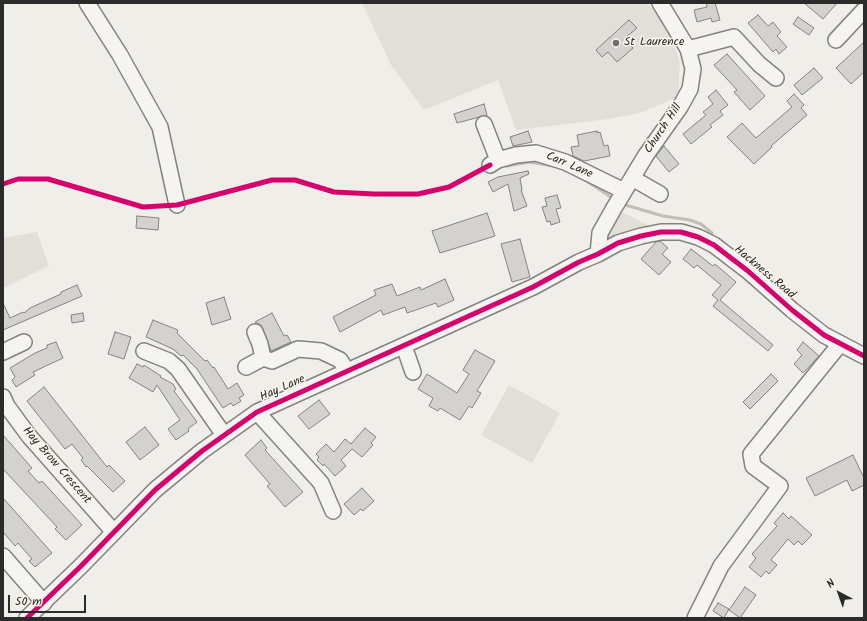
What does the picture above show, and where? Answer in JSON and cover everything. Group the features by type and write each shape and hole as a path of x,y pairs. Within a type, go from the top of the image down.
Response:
{"street":[{"path":"87,3 120,55 160,127 177,205"},
{"name":"Church Hill","path":"598,254 600,233 632,178 663,130 680,107 690,89 693,69 688,49 660,3"},
{"path":"836,40 864,10"},
{"path":"688,49 734,37 759,64 776,78"},
{"name":"Carr Lane","path":"484,124 494,162 516,155 536,153 565,162 619,199"},
{"path":"632,178 660,194"},
{"name":"Hackness Road","path":"598,254 618,243 661,232 681,232 698,237 714,245 725,253 824,335 864,356"},
{"name":"Hay Lane","path":"27,618 44,603 113,531 155,490 202,451 257,412 533,287 578,262 598,254"},
{"path":"255,332 260,344 263,358"},
{"path":"3,352 24,342"},
{"path":"695,618 720,566 780,486 753,466 752,454 840,344"},
{"path":"404,346 412,372"},
{"path":"246,367 263,358 272,361 298,349 321,351 340,360 347,372"},
{"path":"144,351 169,360 178,369 224,435"},
{"name":"Hay Brow Crescent","path":"3,397 7,406 29,436 113,531"},
{"path":"257,412 321,483 334,511"},
{"path":"3,556 44,603"}],"shaded area":[{"path":"362,3 648,3 669,32 680,62 678,97 640,113 609,119 516,130 498,80 424,110 391,65"},
{"path":"614,208 661,232 598,254"},
{"path":"37,232 49,266 3,288 3,238"},
{"path":"509,385 560,413 532,463 481,435"}],"building":[{"path":"706,3 715,3 720,20 712,22 711,18 697,22 694,10 707,7"},
{"path":"804,3 837,3 823,19"},
{"path":"758,15 768,26 773,22 781,32 777,36 787,47 779,54 776,49 773,52 748,23"},
{"path":"798,17 814,28 809,35 793,24"},
{"name":"St Laurence","path":"629,20 637,28 625,38 633,48 617,62 608,52 602,57 596,50"},
{"path":"864,42 864,72 851,84 836,68"},
{"path":"727,54 765,96 750,110 734,92 737,90 714,65"},
{"path":"814,68 823,78 802,95 794,85"},
{"path":"716,90 728,105 720,111 723,115 710,125 712,127 691,144 683,134 706,115 703,112 713,104 708,97"},
{"path":"794,94 804,105 801,108 807,115 771,146 772,147 754,164 727,137 742,123 756,138 792,107 787,101"},
{"path":"484,104 487,115 457,123 454,114"},
{"path":"528,131 532,142 513,146 510,137"},
{"path":"597,131 597,133 600,132 604,146 608,145 610,156 584,161 573,156 571,147 579,146 577,135"},
{"path":"664,146 679,164 669,172 656,156"},
{"path":"528,171 529,174 520,178 521,190 527,206 514,211 508,184 493,192 488,182 498,177"},
{"path":"557,195 561,208 556,209 560,222 551,225 550,221 547,222 542,207 547,206 545,198"},
{"path":"487,213 495,236 440,253 432,231"},
{"path":"137,216 159,218 158,230 136,228"},
{"path":"520,239 530,277 512,282 501,244"},
{"path":"660,241 668,248 662,254 671,262 659,275 641,259 656,242"},
{"path":"691,249 713,266 715,264 736,282 720,300 773,345 768,351 713,306 718,300 712,295 721,285 697,265 694,268 683,259"},
{"path":"445,279 454,300 438,307 436,303 407,313 405,307 383,315 381,310 340,332 333,317 376,295 374,290 392,284 397,296 420,287 421,290"},
{"path":"77,285 82,296 3,330 3,303 10,318 23,312 24,313 30,308"},
{"path":"224,297 231,319 212,325 206,303"},
{"path":"83,313 84,321 72,323 71,315"},
{"path":"272,313 284,336 287,335 291,342 271,351 261,325 255,322"},
{"path":"153,320 178,330 177,333 205,361 207,360 213,368 214,367 228,389 237,383 244,395 239,398 241,401 233,406 231,403 223,408 197,369 183,355 181,356 173,349 146,337"},
{"path":"115,332 131,337 124,359 108,354"},
{"path":"56,342 63,358 33,372 35,375 16,387 12,380 15,377 10,368 35,353 47,348 47,345"},
{"path":"803,342 819,356 803,373 794,364 802,355 797,350"},
{"path":"475,350 495,361 477,391 481,393 472,408 469,406 460,420 440,408 438,411 429,406 433,398 418,389 427,374 457,393 469,374 463,370"},
{"path":"137,364 143,367 144,365 161,376 160,377 173,384 176,389 174,391 197,422 188,429 189,431 176,440 168,429 180,420 157,385 153,392 129,378"},
{"path":"771,374 778,381 750,409 743,402"},
{"path":"44,387 107,467 109,465 125,481 113,492 87,466 86,467 81,460 83,458 72,444 65,449 27,401"},
{"path":"319,400 330,414 309,429 298,416"},
{"path":"145,427 159,445 140,460 126,442"},
{"path":"365,428 376,437 371,443 373,445 362,457 352,449 341,460 346,466 335,476 324,464 323,466 317,460 319,457 316,454 326,444 334,452 345,439 351,444"},
{"path":"3,435 32,468 28,471 39,483 42,481 82,525 66,540 55,529 57,527 3,469"},
{"path":"261,440 267,448 265,450 303,492 285,507 267,486 270,484 245,455"},
{"path":"853,455 864,478 864,485 852,491 847,480 815,496 806,478"},
{"path":"362,488 374,501 363,511 361,509 354,515 344,504"},
{"path":"3,498 52,553 35,567 29,561 32,559 18,543 15,546 3,532"},
{"path":"783,513 789,519 791,516 812,535 802,545 798,541 794,545 788,539 771,560 777,565 769,574 766,571 761,577 749,567 756,558 752,554 777,526 774,523"},
{"path":"745,587 756,595 740,618 729,610"},
{"path":"718,603 729,609 724,618 713,611"}],"waterway":[{"path":"507,166 530,162 553,166"},
{"path":"585,180 614,199"},
{"path":"622,204 663,216 690,220 701,224 712,233"}],"cycle path":[{"path":"3,184 18,179 48,179 143,207 177,205 272,180 295,180 334,192 418,194 449,187 490,165"},
{"path":"27,618 81,566 155,490 202,451 257,412 533,287 618,243 661,232 681,232 698,237 714,245 748,271 792,310 824,335 864,356"}],"place":[{"name":"St Laurence","path":"616,43"}]}
